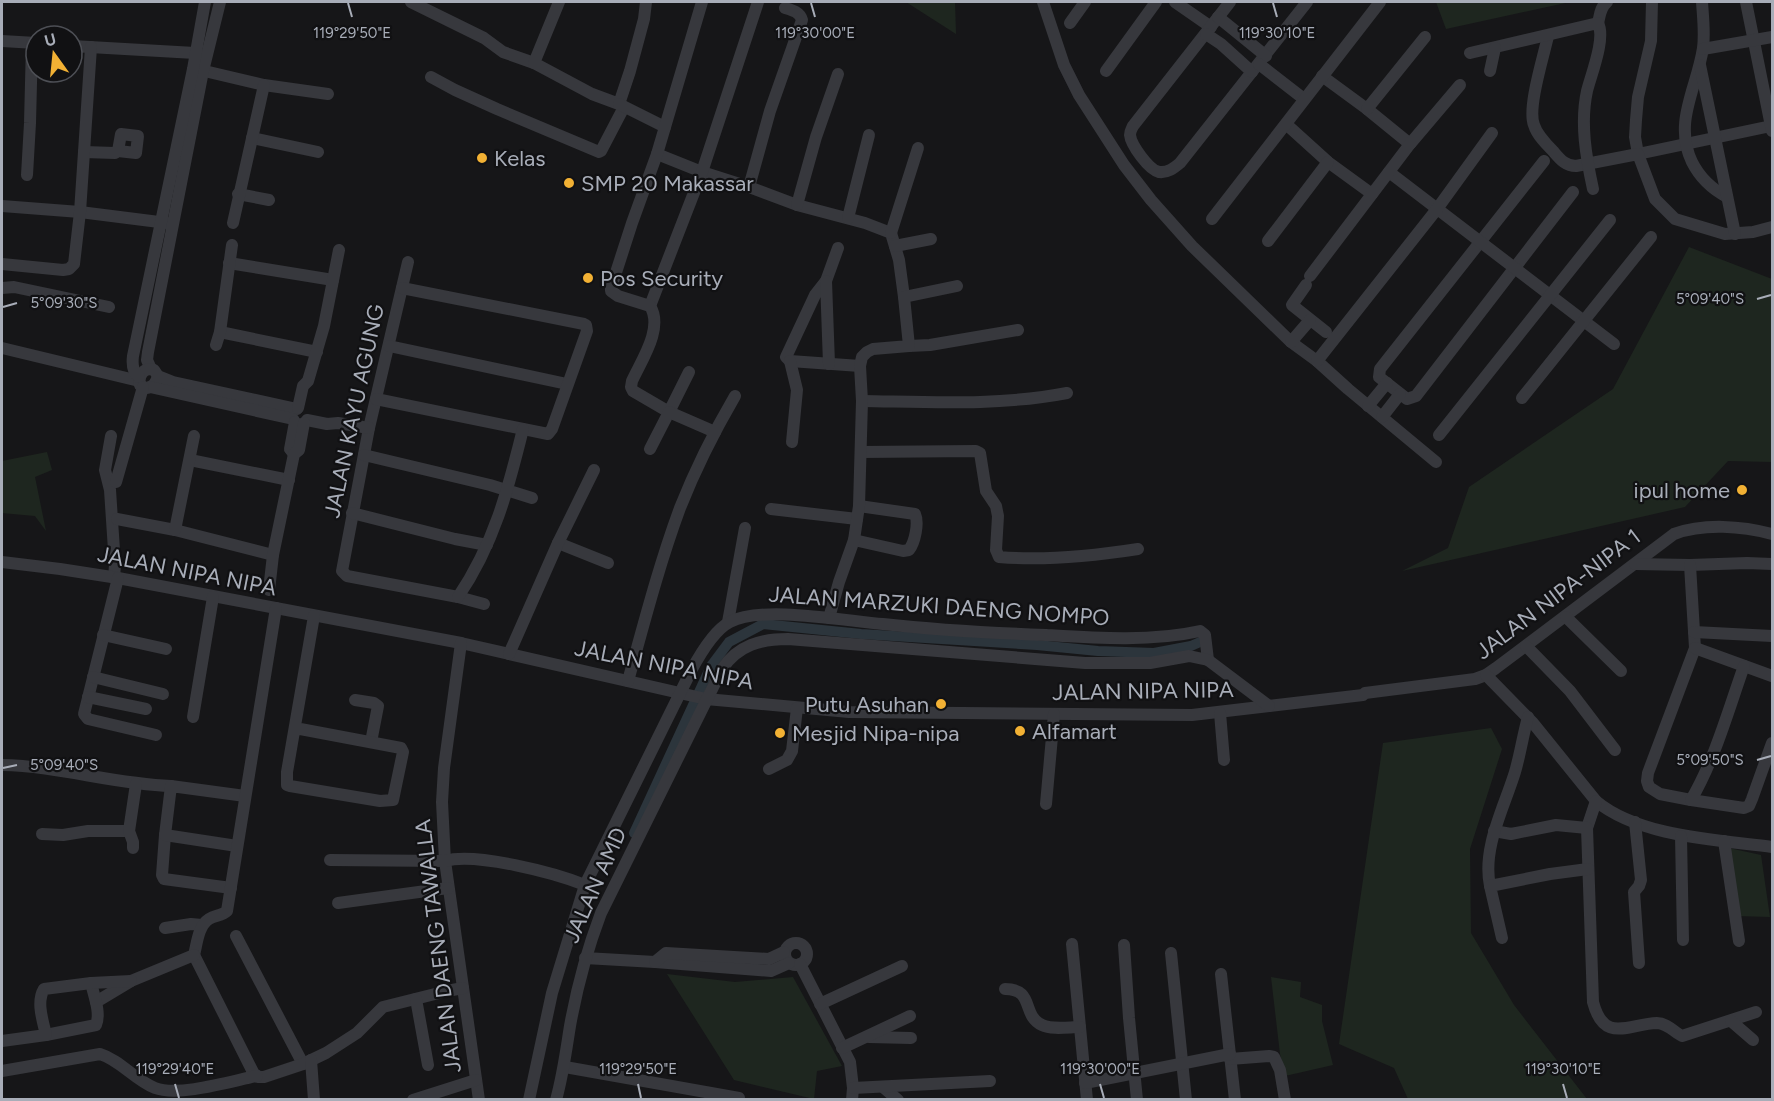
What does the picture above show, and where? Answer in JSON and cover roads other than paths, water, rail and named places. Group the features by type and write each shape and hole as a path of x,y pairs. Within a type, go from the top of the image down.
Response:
{"street":[{"path":"198,70 195,53 205,2"},
{"path":"166,223 147,360 154,372 155,384 143,383 134,371 132,363 166,223 198,70 220,2"},
{"path":"411,2 437,7 503,52 534,63 592,94 665,127"},
{"path":"534,63 559,2"},
{"path":"431,77 455,90 601,152 622,106 644,19 646,2"},
{"path":"650,306 618,296 610,288 657,154 702,2"},
{"path":"715,432 669,412 636,394 631,387 651,340 655,317 650,306 702,172 758,2"},
{"path":"1043,2 1064,65 1079,95 1151,200 1192,246 1291,342 1317,361 1436,462"},
{"path":"1070,23 1085,2"},
{"path":"1106,71 1156,2"},
{"path":"1175,2 1212,26 1304,99"},
{"path":"1230,2 1130,131 1134,146 1153,170 1158,172 1171,170 1180,163 1307,2"},
{"path":"1212,219 1380,2"},
{"path":"1593,189 1587,164 1584,108 1600,38 1601,30 1598,24 1601,10 1603,4 1607,2"},
{"path":"1652,2 1651,41 1638,97 1635,137 1638,154 1655,199 1670,216 1725,234 1773,227"},
{"path":"1702,2 1704,35 1700,63 1685,122 1685,145 1700,174 1712,189 1727,197"},
{"path":"1548,36 1533,102 1533,124 1540,136 1565,163 1572,166 1587,164 1772,129 1769,94 1746,2"},
{"path":"749,187 770,111 802,20 794,10 785,8"},
{"path":"1470,53 1598,24"},
{"path":"1212,26 1221,44 1259,64"},
{"path":"1702,49 1773,37"},
{"path":"1367,109 1425,38"},
{"path":"2,41 24,42"},
{"path":"84,47 195,53"},
{"path":"2,264 69,269 74,264 80,212 91,47"},
{"path":"1490,71 1495,48"},
{"path":"1700,63 1735,234"},
{"path":"198,70 264,85 328,94"},
{"path":"797,205 816,136 838,74"},
{"path":"1322,76 1410,144"},
{"path":"27,175 32,84"},
{"path":"233,223 264,85"},
{"path":"1326,332 1292,305 1410,144 1460,85"},
{"path":"1286,124 1328,162 1372,194"},
{"path":"1317,361 1437,209 1492,133"},
{"path":"848,218 869,135"},
{"path":"252,138 318,152"},
{"path":"909,346 904,297 891,233 918,148"},
{"path":"84,152 111,154 118,151"},
{"path":"657,154 797,205 848,218 891,233"},
{"path":"1132,175 1145,161"},
{"path":"1544,161 1380,369 1379,377 1407,399 1416,396 1573,192"},
{"path":"1268,241 1328,162"},
{"path":"1389,172 1614,344"},
{"path":"238,195 269,200"},
{"path":"2,206 80,212 166,223"},
{"path":"1439,435 1610,220"},
{"path":"1522,398 1651,237"},
{"path":"895,246 931,239"},
{"path":"216,345 220,332 232,245"},
{"path":"792,442 797,390 787,356 815,295 826,280 838,248"},
{"path":"269,590 273,555 294,454 299,450 303,386 308,381 317,351 339,250"},
{"name":"JALAN KAYU AGUNG","path":"408,262 363,455 342,569 347,576 458,597"},
{"path":"229,263 333,280"},
{"path":"826,280 829,364"},
{"path":"904,297 957,286"},
{"path":"2,288 14,287 109,307"},
{"path":"376,399 550,433 587,331 584,324 402,288"},
{"path":"1291,342 1310,320"},
{"path":"829,618 854,540 859,506 862,401 860,366 862,357 870,350 930,345 1018,330"},
{"path":"220,332 317,351"},
{"path":"389,346 567,384"},
{"path":"2,348 143,383 301,415 329,418 338,423 369,428"},
{"path":"790,362 860,366"},
{"path":"154,372 173,382 301,415"},
{"path":"650,449 689,372"},
{"path":"116,482 143,383"},
{"path":"1368,406 1387,383"},
{"path":"862,401 997,402 1035,399 1067,393"},
{"path":"1382,417 1400,394"},
{"path":"628,681 646,612 671,534 691,482 735,396"},
{"path":"484,604 458,597 471,578 487,545 508,490 523,429"},
{"path":"111,436 105,470 110,490 116,578 84,714 88,719 156,735"},
{"path":"175,530 195,436"},
{"path":"861,452 976,451 980,453 986,491 997,510 996,550 999,557 1044,558 1095,555 1138,549"},
{"path":"363,455 489,485 532,498"},
{"path":"190,460 289,480"},
{"path":"509,654 558,543 594,470"},
{"path":"854,540 907,551 912,548 917,519 915,514 859,506"},
{"path":"771,509 857,519"},
{"path":"352,513 487,545"},
{"path":"117,519 175,530 273,555"},
{"name":"JALAN NIPA-NIPA 1","path":"1364,694 1466,681 1486,675 1666,539 1685,530 1696,527 1771,531"},
{"path":"529,1100 552,993 585,885 702,652 728,622 745,528"},
{"path":"558,543 608,563"},
{"name":"JALAN NIPA NIPA","path":"2,562 116,578 461,643 550,665 704,698 797,708 849,712 1172,716 1220,713 1364,694"},
{"path":"1635,564 1773,564"},
{"path":"1690,565 1695,648 1647,773 1649,787 1660,794 1744,808 1749,806 1773,743"},
{"path":"193,717 213,597"},
{"path":"257,1076 194,956 202,926 208,920 225,913 231,888 276,608"},
{"name":"JALAN MARZUKI DAENG NOMPO","path":"728,622 759,615 829,618 956,631 1108,638 1179,635 1200,631 1206,640 1208,660"},
{"path":"295,729 402,749 392,801 380,801 287,785 286,778 314,616"},
{"path":"1566,616 1621,671"},
{"path":"1694,632 1773,636"},
{"path":"103,635 166,650"},
{"name":"JALAN AMD","path":"556,1100 565,1066 570,1025 585,958 601,913 704,698 727,661 738,651 757,642 788,639 1085,663 1150,663 1189,656 1208,660"},
{"name":"JALAN DAENG TAWALLA","path":"461,643 444,768 442,802 448,888 479,1100"},
{"path":"1526,646 1570,691 1615,750"},
{"path":"1695,648 1773,676"},
{"path":"1208,660 1269,706"},
{"path":"1691,800 1715,746 1744,666"},
{"path":"1486,675 1528,717 1596,801 1607,811 1680,836 1773,848"},
{"path":"93,677 163,694"},
{"path":"88,697 146,709"},
{"path":"355,700 378,706 371,742"},
{"path":"769,769 787,760 792,751 797,708"},
{"path":"1220,713 1224,760"},
{"path":"1046,804 1054,714"},
{"path":"1502,938 1488,870 1494,831 1515,771 1528,717"},
{"path":"2,765 29,765 136,784 171,786 245,796"},
{"path":"133,848 129,831 136,784"},
{"path":"171,786 165,835 162,875 164,879 231,888"},
{"path":"1596,801 1587,828 1590,961 1595,1012 1607,1026 1616,1029 1658,1023 1682,1036 1756,1012"},
{"path":"1635,822 1641,880 1634,892 1639,963"},
{"path":"1494,831 1511,834 1556,825 1587,828"},
{"path":"42,834 129,831"},
{"path":"165,835 237,846"},
{"path":"1680,836 1683,940"},
{"path":"1724,841 1739,941"},
{"path":"330,860 471,860 554,874 585,885"},
{"path":"1491,885 1588,869"},
{"path":"338,903 448,888"},
{"path":"165,928 191,924 202,926"},
{"path":"236,936 307,1062 314,1100"},
{"path":"1072,944 1087,1100"},
{"path":"1124,945 1137,1100"},
{"path":"1171,953 1186,1100"},
{"path":"96,1002 132,981 194,956"},
{"path":"585,958 771,971 791,960 820,1004 849,1062 852,1094 884,1087 990,1081"},
{"path":"820,1004 902,966"},
{"path":"1221,974 1235,1100"},
{"path":"46,1035 40,1002 44,989 132,981"},
{"path":"2,1041 96,1025 98,1019 96,1002 91,983"},
{"path":"2,1071 100,1053 150,1085 161,1089 182,1090 257,1076 269,1076 326,1053 357,1033 383,1007 463,988"},
{"path":"1005,989 1020,991 1035,1019 1043,1025 1080,1027"},
{"path":"416,999 428,1065"},
{"path":"842,1048 910,1016"},
{"path":"1731,1021 1753,1040"},
{"path":"865,1037 911,1038"},
{"path":"1085,1083 1134,1072 1230,1056 1269,1056 1274,1058 1280,1070 1285,1100"},
{"path":"565,1066 739,1098"},
{"path":"413,1100 476,1080"},
{"path":"904,1100 906,1085"},
{"path":"884,1087 898,1100"}],"waterway":[{"path":"634,833 711,666 729,642 763,624 861,634 1098,651 1154,653 1200,642"}],"place":[{"name":"Kelas","path":"482,158"},
{"name":"SMP 20 Makassar","path":"569,183"},
{"name":"Pos Security","path":"588,278"},
{"name":"ipul home","path":"1742,490"},
{"name":"Putu Asuhan","path":"941,704"},
{"name":"Alfamart","path":"1020,731"},
{"name":"Mesjid Nipa-nipa","path":"780,733"}]}
